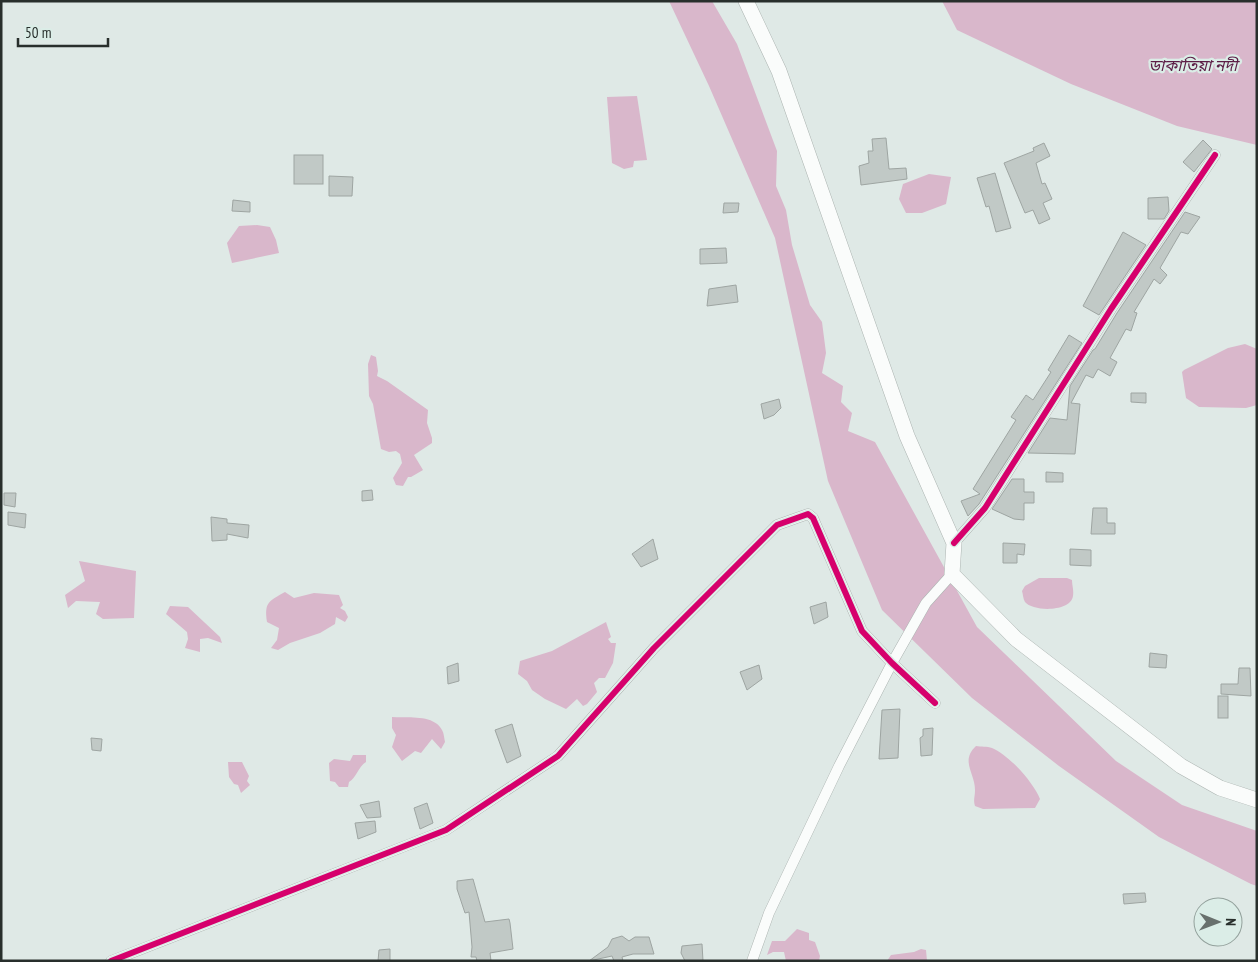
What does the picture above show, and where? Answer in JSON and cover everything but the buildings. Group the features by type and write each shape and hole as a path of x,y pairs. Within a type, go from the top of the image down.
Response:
{"main road":[{"path":"746,1 780,71 907,436 954,543 952,574 1016,638 1181,766 1220,788 1257,800"}],"street":[{"path":"954,543 985,508 1106,317 1215,155"},
{"path":"112,961 446,830 558,756 654,648 777,525 808,514 813,518 862,631 892,663 935,703"},
{"path":"752,961 768,913 839,766 892,663 926,603 952,574"}],"water":[{"path":"669,1 712,1 737,44 777,151 776,186 786,210 792,245 810,305 822,322 826,353 822,373 843,386 841,402 852,413 848,431 875,442 977,627 1116,761 1182,805 1257,831 1257,886 1159,837 1059,766 972,698 882,610 828,481 775,238 709,86"},
{"name":"ডাকাতিয়া নদী","path":"942,1 1257,1 1257,145 1177,126 1071,84 957,30"},
{"path":"637,96 647,160 634,161 633,167 624,169 612,163 607,97"},
{"path":"929,174 951,177 946,204 922,213 906,213 899,199 903,184"},
{"path":"257,225 270,227 279,253 232,263 227,243 239,226"},
{"path":"1245,344 1257,349 1257,405 1246,408 1199,407 1186,398 1182,372 1184,370 1228,348"},
{"path":"371,355 376,357 377,376 428,410 427,423 432,443 414,455 423,470 408,477 403,486 396,485 393,478 402,463 400,454 396,451 389,452 381,449 373,404 369,396 368,364"},
{"path":"79,561 136,571 134,618 103,619 96,614 100,602 76,601 68,608 65,595 85,581"},
{"path":"1039,578 1067,578 1072,580 1073,596 1071,601 1059,608 1051,609 1036,608 1029,605 1024,601 1022,591 1025,586"},
{"path":"285,592 294,598 314,593 339,595 343,605 340,608 345,611 348,617 345,622 336,617 335,624 320,633 290,643 278,650 271,648 277,640 279,628 267,622 267,606 271,600"},
{"path":"170,606 188,607 220,637 222,643 208,638 200,639 200,652 185,648 188,639 187,632 166,614"},
{"path":"606,622 611,637 608,639 611,643 616,643 613,663 605,678 599,678 594,683 597,692 587,704 583,706 577,699 566,709 545,699 532,690 527,681 518,674 520,661 552,651"},
{"path":"392,717 420,718 433,721 442,730 445,742 441,749 432,739 421,753 415,751 402,761 392,747 396,735 392,728"},
{"path":"976,746 990,747 1006,757 1020,770 1037,792 1040,799 1035,808 983,809 975,806 975,790 969,757 971,751"},
{"path":"353,755 366,755 366,762 349,782 348,787 339,787 335,782 330,781 329,763 334,759 350,761"},
{"path":"228,762 242,762 249,776 247,781 250,785 241,793 238,785 234,784 229,777"},
{"path":"797,929 809,933 809,940 815,942 820,956 819,961 786,961 784,952 773,952 767,955 772,941 785,941"},
{"path":"921,949 926,950 927,961 887,961 891,955 914,952"}],"cycle path":[{"path":"954,543 985,508 1111,309 1215,155"},
{"path":"111,961 446,830 558,756 654,648 777,525 808,514 813,518 862,631 892,663 935,703"}]}
